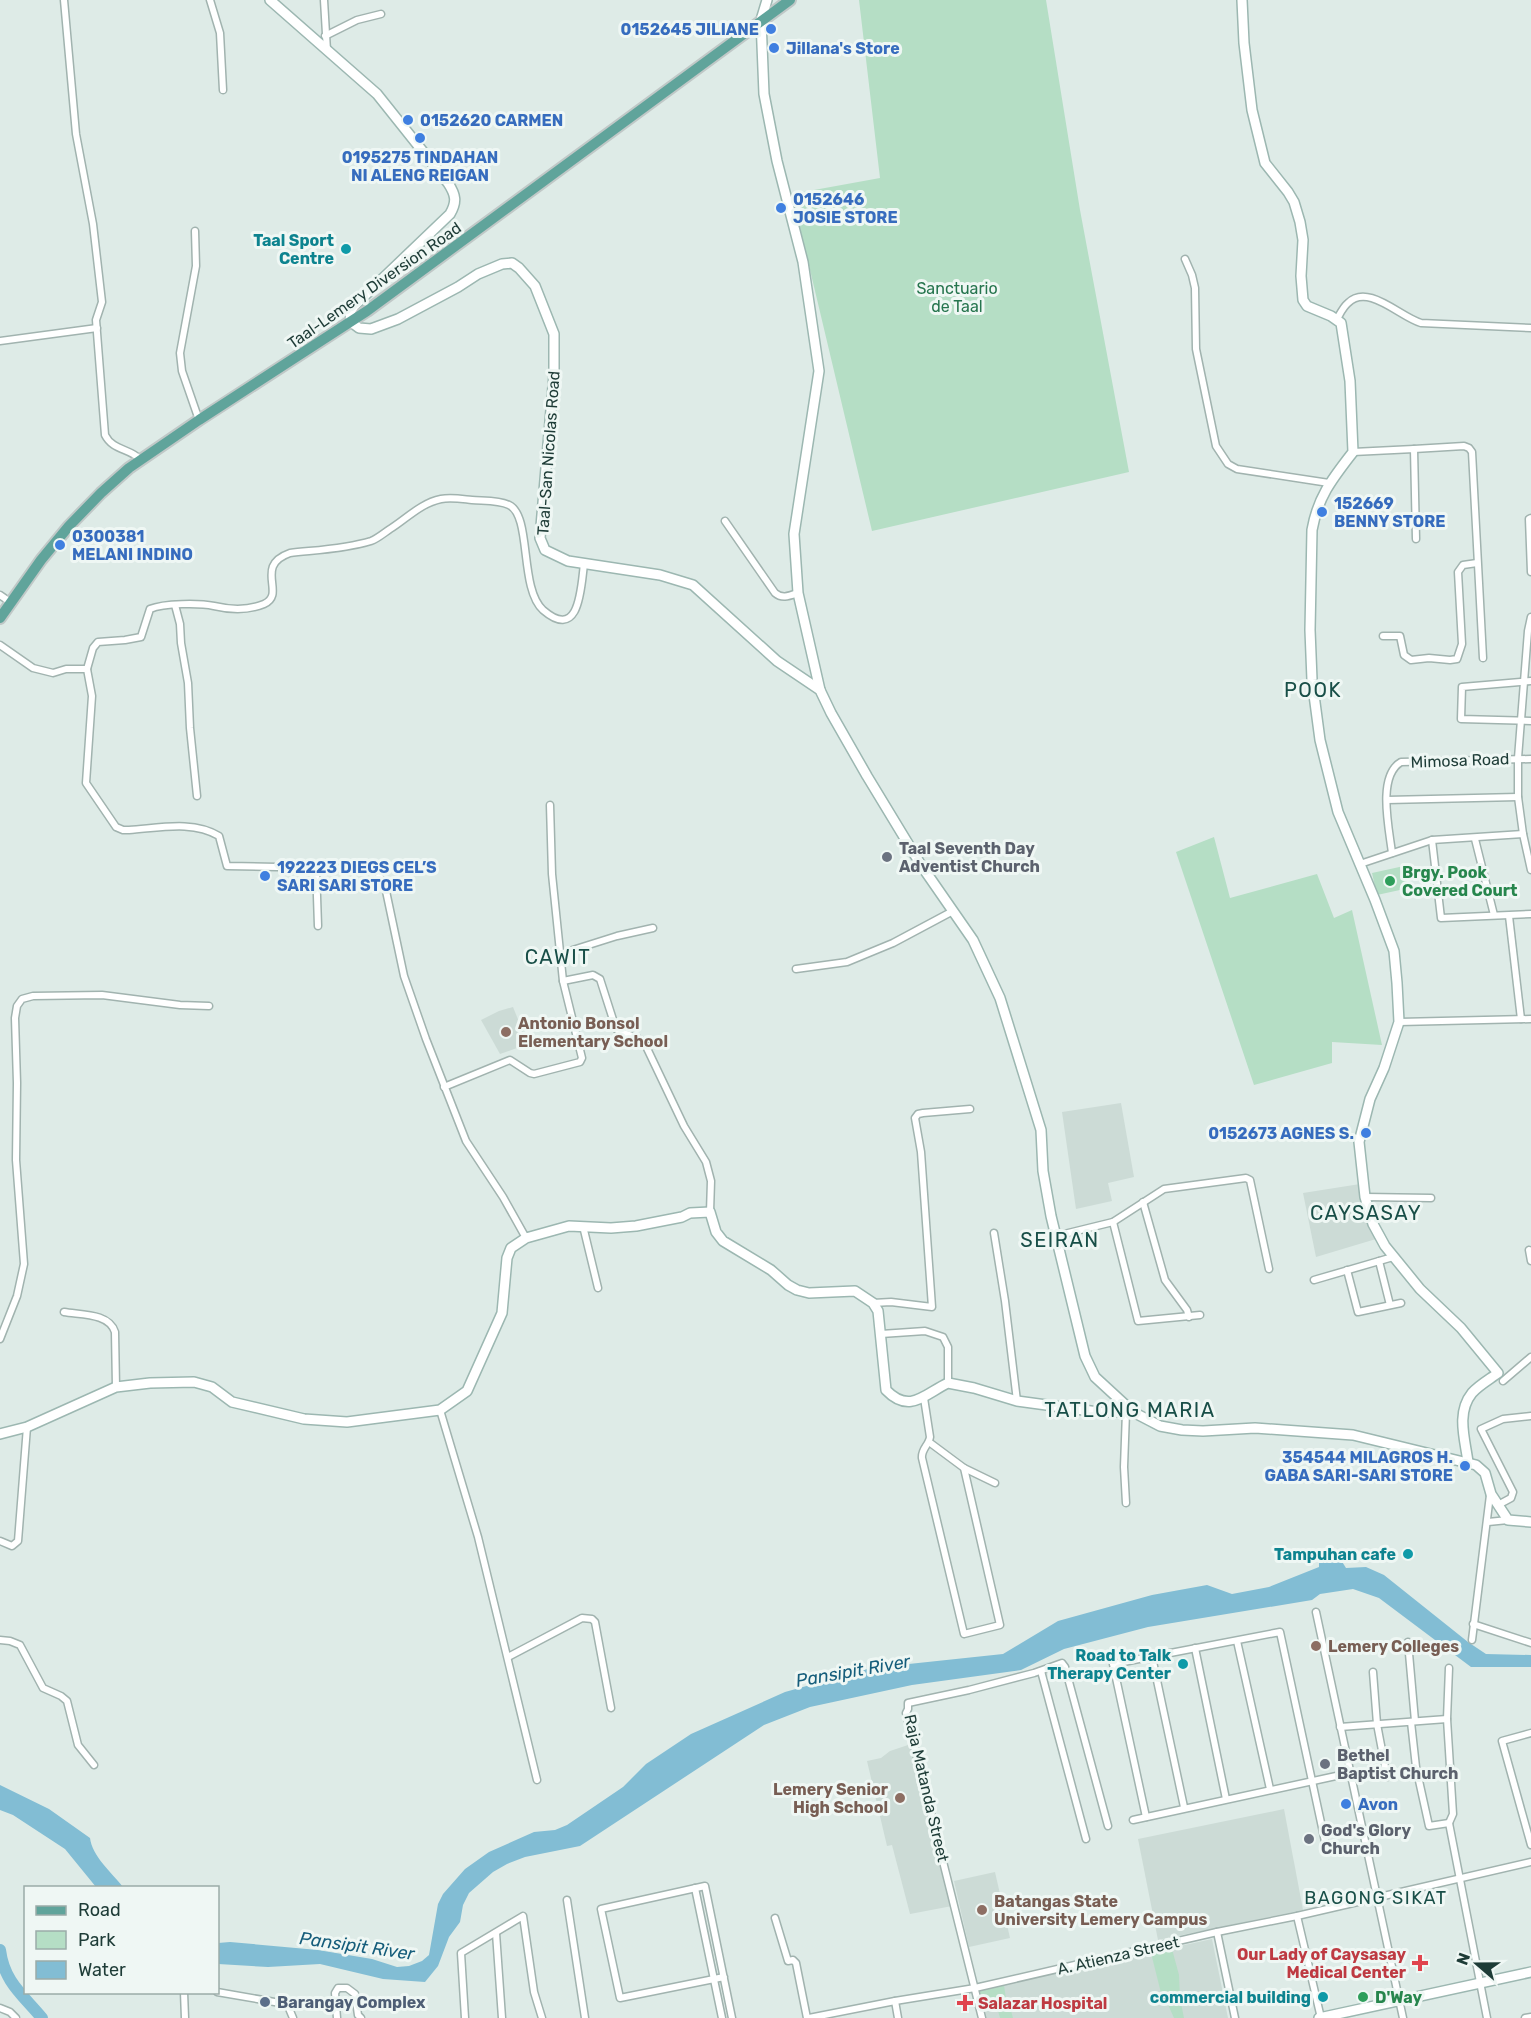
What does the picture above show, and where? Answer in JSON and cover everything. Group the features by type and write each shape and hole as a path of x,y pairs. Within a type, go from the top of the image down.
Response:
{"main road":[{"name":"Taal-Lemery Diversion Road","path":"0,618 41,560 85,508 119,477 199,420 351,322 790,0"}],"street":[{"path":"64,0 76,134 93,224 102,302 96,320 105,435 112,446 135,453 141,460"},
{"path":"210,0 220,33 223,90"},
{"path":"270,0 377,94 448,183 456,197 456,203 450,214 354,306 350,312 351,322"},
{"path":"324,0 327,51"},
{"path":"766,0 761,20 764,94 777,161 803,262 819,370 794,534 798,593 820,690"},
{"path":"1242,0 1244,43 1252,110 1265,163 1294,202 1300,222 1303,240 1301,276 1303,300 1310,308 1337,319 1343,329 1347,353 1353,452 1329,483 1318,504 1312,530 1310,630 1312,680 1320,740 1338,812 1394,951 1399,1022 1384,1068 1370,1099 1359,1142 1365,1197 1373,1224 1385,1246 1420,1289 1461,1328 1501,1377 1507,1388"},
{"path":"325,36 350,23 381,14"},
{"path":"195,231 196,266 180,353 182,371 199,420"},
{"path":"1185,259 1195,288 1196,349 1216,446 1228,464 1237,469 1329,483"},
{"name":"Taal-San Nicolas Road","path":"351,322 359,328 371,329 427,304 478,274 502,264 512,263 535,286 554,334 553,387 540,538 545,550 568,561 660,575 693,585 777,661 820,690 867,776 921,865 977,946 1000,998 1041,1130 1043,1171 1085,1356 1095,1377 1129,1412"},
{"path":"1337,319 1351,301 1365,297 1378,300 1406,318 1421,323 1531,328"},
{"path":"0,341 97,328"},
{"path":"1353,452 1464,447 1469,448 1472,452 1483,658"},
{"path":"1414,449 1416,539"},
{"path":"525,1238 503,1197 466,1141 444,1087 404,976 386,891 378,873 370,869 227,866 219,836 211,831 196,826 123,830 116,827 86,783 92,696 87,669 93,648 98,642 141,637 150,609 175,605 248,609 266,603 271,599 273,593 271,569 279,557 290,553 372,540 417,509 441,499 491,501 508,504 514,509 518,517 530,584 535,598 543,610 559,619 566,620 573,616 577,606 584,564"},
{"path":"1531,518 1528,519 1531,572"},
{"path":"725,521 779,597 798,593"},
{"path":"1383,636 1400,636 1404,655 1411,660 1457,659 1462,644 1459,569 1463,565 1477,563"},
{"path":"0,595 10,602"},
{"path":"175,605 180,624 188,683 196,796"},
{"path":"1531,617 1528,631 1528,681 1518,758 1518,797 1531,870"},
{"path":"0,645 33,668 53,673 66,669 87,669"},
{"path":"1528,681 1462,687 1461,719 1531,721"},
{"name":"Mimosa Road","path":"1387,800 1388,778 1391,770 1401,762 1531,759"},
{"path":"1392,853 1387,800 1518,797"},
{"path":"444,1087 510,1060 534,1074 579,1062 582,1058 563,981 552,874 550,805"},
{"path":"1360,864 1432,840 1475,839 1523,834"},
{"path":"1475,839 1494,915"},
{"path":"1432,840 1441,918 1531,914"},
{"path":"316,867 318,926"},
{"path":"796,969 847,962 893,943 953,911"},
{"path":"1509,916 1521,1019"},
{"path":"561,954 617,936 653,928"},
{"path":"563,981 597,976 600,979 616,1029 638,1037 644,1042 684,1126 706,1162 711,1181 710,1212 716,1232 723,1241 771,1270 797,1290 809,1293 855,1291 873,1303 877,1309 881,1334 886,1390 891,1396 914,1401 924,1398 948,1383 1017,1401 1098,1412 1129,1412 1160,1426 1182,1430 1255,1428 1353,1435 1476,1465 1485,1473 1491,1494 1508,1520"},
{"path":"0,1339 17,1296 24,1264 16,1160 15,1018 17,1006 22,999 33,996 102,995 180,1005 209,1006"},
{"path":"1399,1022 1531,1019"},
{"path":"873,1303 891,1302 932,1307 921,1152 915,1118 918,1114 923,1113 970,1109"},
{"path":"1056,1236 1113,1222 1164,1189 1246,1178 1250,1180 1269,1269"},
{"path":"1365,1197 1431,1198"},
{"path":"1143,1202 1165,1280 1189,1317"},
{"path":"0,1434 27,1427 116,1388 150,1383 194,1382 212,1387 232,1402 304,1419 347,1422 440,1410 467,1391 502,1313 507,1258 511,1248 525,1238 569,1226 611,1228 636,1226 682,1217 690,1213 710,1212"},
{"path":"1113,1222 1138,1321 1200,1315"},
{"path":"584,1226 598,1288"},
{"path":"994,1233 1017,1401"},
{"path":"1529,1250 1531,1261"},
{"path":"1314,1280 1394,1257"},
{"path":"1379,1261 1390,1305"},
{"path":"1347,1270 1358,1312 1401,1303"},
{"path":"64,1312 106,1319 112,1324 115,1332 116,1388"},
{"path":"881,1334 925,1331 943,1337 948,1347 948,1383"},
{"path":"1468,1462 1461,1416 1466,1403 1473,1392 1531,1357"},
{"path":"924,1398 930,1442 921,1454 923,1467 964,1634 1000,1625 964,1468"},
{"path":"440,1410 478,1537 537,1780"},
{"path":"1126,1503 1124,1467 1129,1412"},
{"path":"1498,1505 1511,1498 1513,1492 1481,1429 1503,1419 1531,1416"},
{"path":"0,1542 12,1546 18,1541 27,1427"},
{"path":"930,1442 964,1468 995,1483"},
{"path":"1472,1640 1491,1494"},
{"path":"1488,1522 1508,1520 1531,1522"},
{"path":"1316,1612 1403,2018"},
{"path":"508,1657 582,1618 592,1618 595,1622 611,1708"},
{"path":"1473,1624 1531,1643"},
{"path":"1146,1817 1113,1664 1280,1632 1326,1846"},
{"path":"0,1640 20,1645 43,1688 67,1701 78,1745 94,1765"},
{"path":"1237,1641 1270,1789"},
{"path":"1408,1642 1416,1767 1429,1826 1449,1823"},
{"path":"1195,1648 1226,1799"},
{"path":"1152,1657 1184,1807"},
{"name":"Raja Matanda Street","path":"982,2018 906,1713 908,1703 969,1690 1041,1671 1062,1663 1065,1666 1108,1826"},
{"path":"1449,1668 1447,1719 1453,1814 1449,1823 1487,2018"},
{"path":"1041,1671 1086,1839"},
{"path":"1373,1672 1377,1724 1387,1776"},
{"path":"1340,1727 1447,1719"},
{"path":"1531,1733 1502,1741 1531,1845"},
{"path":"1133,1820 1184,1807 1350,1773"},
{"name":"A. Atienza Street","path":"811,2018 975,1988 1531,1862"},
{"path":"724,1977 620,1998 601,1909 705,1886 724,1977 732,2018"},
{"path":"695,1888 722,2018"},
{"path":"567,1900 585,2018"},
{"path":"465,2018 462,1953 523,1916 534,1992 542,2018"},
{"path":"1297,1916 1320,2018 1531,1972"},
{"path":"775,1917 788,1961 793,1960 796,1963 811,2018"},
{"path":"1217,1932 1235,2018"},
{"path":"496,1933 502,2018"},
{"path":"337,2018 335,1993 338,1988 346,1988 355,1994 358,2015 361,2018"},
{"path":"219,1992 286,2004 293,2018"},
{"path":"184,1994 185,2018"},
{"path":"895,2001 898,2018"},
{"path":"0,2008 10,2012 16,2018"},
{"path":"1524,2018 1531,2017"}],"shaded area":[{"name":"Antonio Bonsol Elementary School","path":"513,1007 528,1044 500,1054 481,1020"},
{"path":"1121,1103 1134,1177 1108,1183 1112,1201 1076,1209 1062,1112"},
{"path":"1360,1184 1364,1213 1376,1239 1316,1257 1303,1193"},
{"path":"911,1744 952,1906 910,1914 892,1845 887,1846 867,1761 881,1758 890,1751"},
{"path":"1284,1809 1303,1910 1158,1940 1138,1839"},
{"name":"Batangas State University Lemery Campus","path":"995,1872 1010,1938 969,1947 954,1881"},
{"path":"1212,1939 1228,2018 984,2018 979,1990"}],"green space":[{"name":"Sanctuario de Taal","path":"859,0 1046,0 1080,210 1129,472 872,531 792,194 880,178"},
{"path":"1214,837 1230,898 1317,874 1334,918 1352,910 1382,1045 1332,1042 1332,1063 1254,1085 1176,852"},
{"name":"Brgy. Pook Covered Court","path":"1404,866 1409,888 1377,895 1372,873"},
{"path":"1172,1949 1179,1975 1184,2018 1174,2018 1166,2000 1162,1997 1151,1953"},
{"path":"1004,1985 1013,2018 1000,2018 997,2007 982,2010 978,1993 980,1990"}],"water":[{"path":"1341,1560 1346,1568 1366,1567 1384,1575 1486,1654 1531,1655 1531,1667 1471,1667 1379,1598 1353,1589 1320,1594 1312,1600 1148,1627 1064,1649 1021,1670 912,1685 810,1707 764,1725 580,1846 525,1857 493,1872 469,1893 463,1905 460,1922 449,1937 438,1966 425,1982 383,1979 320,1964 268,1967 219,1964 219,1943 230,1942 318,1950 372,1959 397,1967 409,1966 422,1961 429,1955 438,1904 443,1894 465,1869 489,1852 534,1832 555,1830 567,1825 623,1787 646,1764 691,1734 785,1692 871,1668 1003,1654 1058,1621 1152,1595 1207,1585 1232,1594 1269,1587 1319,1567 1319,1562"},
{"path":"0,1785 49,1809 90,1838 98,1858 122,1886 95,1886 65,1849 13,1815 0,1810"}],"waterway":[{"path":"0,1950 10,1980 42,2018"}],"place":[{"name":"0152645 JILIANE","path":"771,29"},
{"name":"Jillana's Store","path":"774,48"},
{"name":"0152620 CARMEN","path":"408,120"},
{"name":"0195275 TINDAHAN NI ALENG REIGAN","path":"420,138"},
{"name":"0152646 JOSIE STORE","path":"781,208"},
{"name":"Taal Sport Centre","path":"346,249"},
{"name":"152669 BENNY STORE","path":"1322,512"},
{"name":"0300381 MELANI INDINO","path":"60,545"},
{"name":"Taal Seventh Day Adventist Church","path":"887,857"},
{"name":"192223 DIEGS CEL’S SARI SARI STORE","path":"265,876"},
{"name":"Brgy. Pook Covered Court","path":"1390,881"},
{"name":"Antonio Bonsol Elementary School","path":"506,1032"},
{"name":"0152673 AGNES S.","path":"1366,1133"},
{"name":"354544 MILAGROS H. GABA SARI-SARI STORE","path":"1465,1466"},
{"name":"Tampuhan cafe","path":"1408,1554"},
{"name":"Lemery Colleges","path":"1316,1646"},
{"name":"Road to Talk Therapy Center","path":"1183,1664"},
{"name":"Bethel Baptist Church","path":"1325,1764"},
{"name":"Lemery Senior High School","path":"900,1798"},
{"name":"Avon","path":"1346,1804"},
{"name":"God's Glory Church","path":"1309,1839"},
{"name":"Batangas State University Lemery Campus","path":"982,1910"},
{"name":"Our Lady of Caysasay Medical Center","path":"1420,1963"},
{"name":"commercial building","path":"1323,1997"},
{"name":"D'Way","path":"1363,1997"},
{"name":"Barangay Complex","path":"265,2002"},
{"name":"Salazar Hospital","path":"965,2003"}],"district":[{"name":"POOK","path":"1313,690"},
{"name":"CAWIT","path":"558,957"},
{"name":"CAYSASAY","path":"1366,1213"},
{"name":"SEIRAN","path":"1060,1240"},
{"name":"TATLONG MARIA","path":"1130,1410"},
{"name":"BAGONG SIKAT","path":"1376,1898"}],"water label":[{"name":"Pansipit River","path":"853,1671"},
{"name":"Pansipit River","path":"357,1946"}]}
